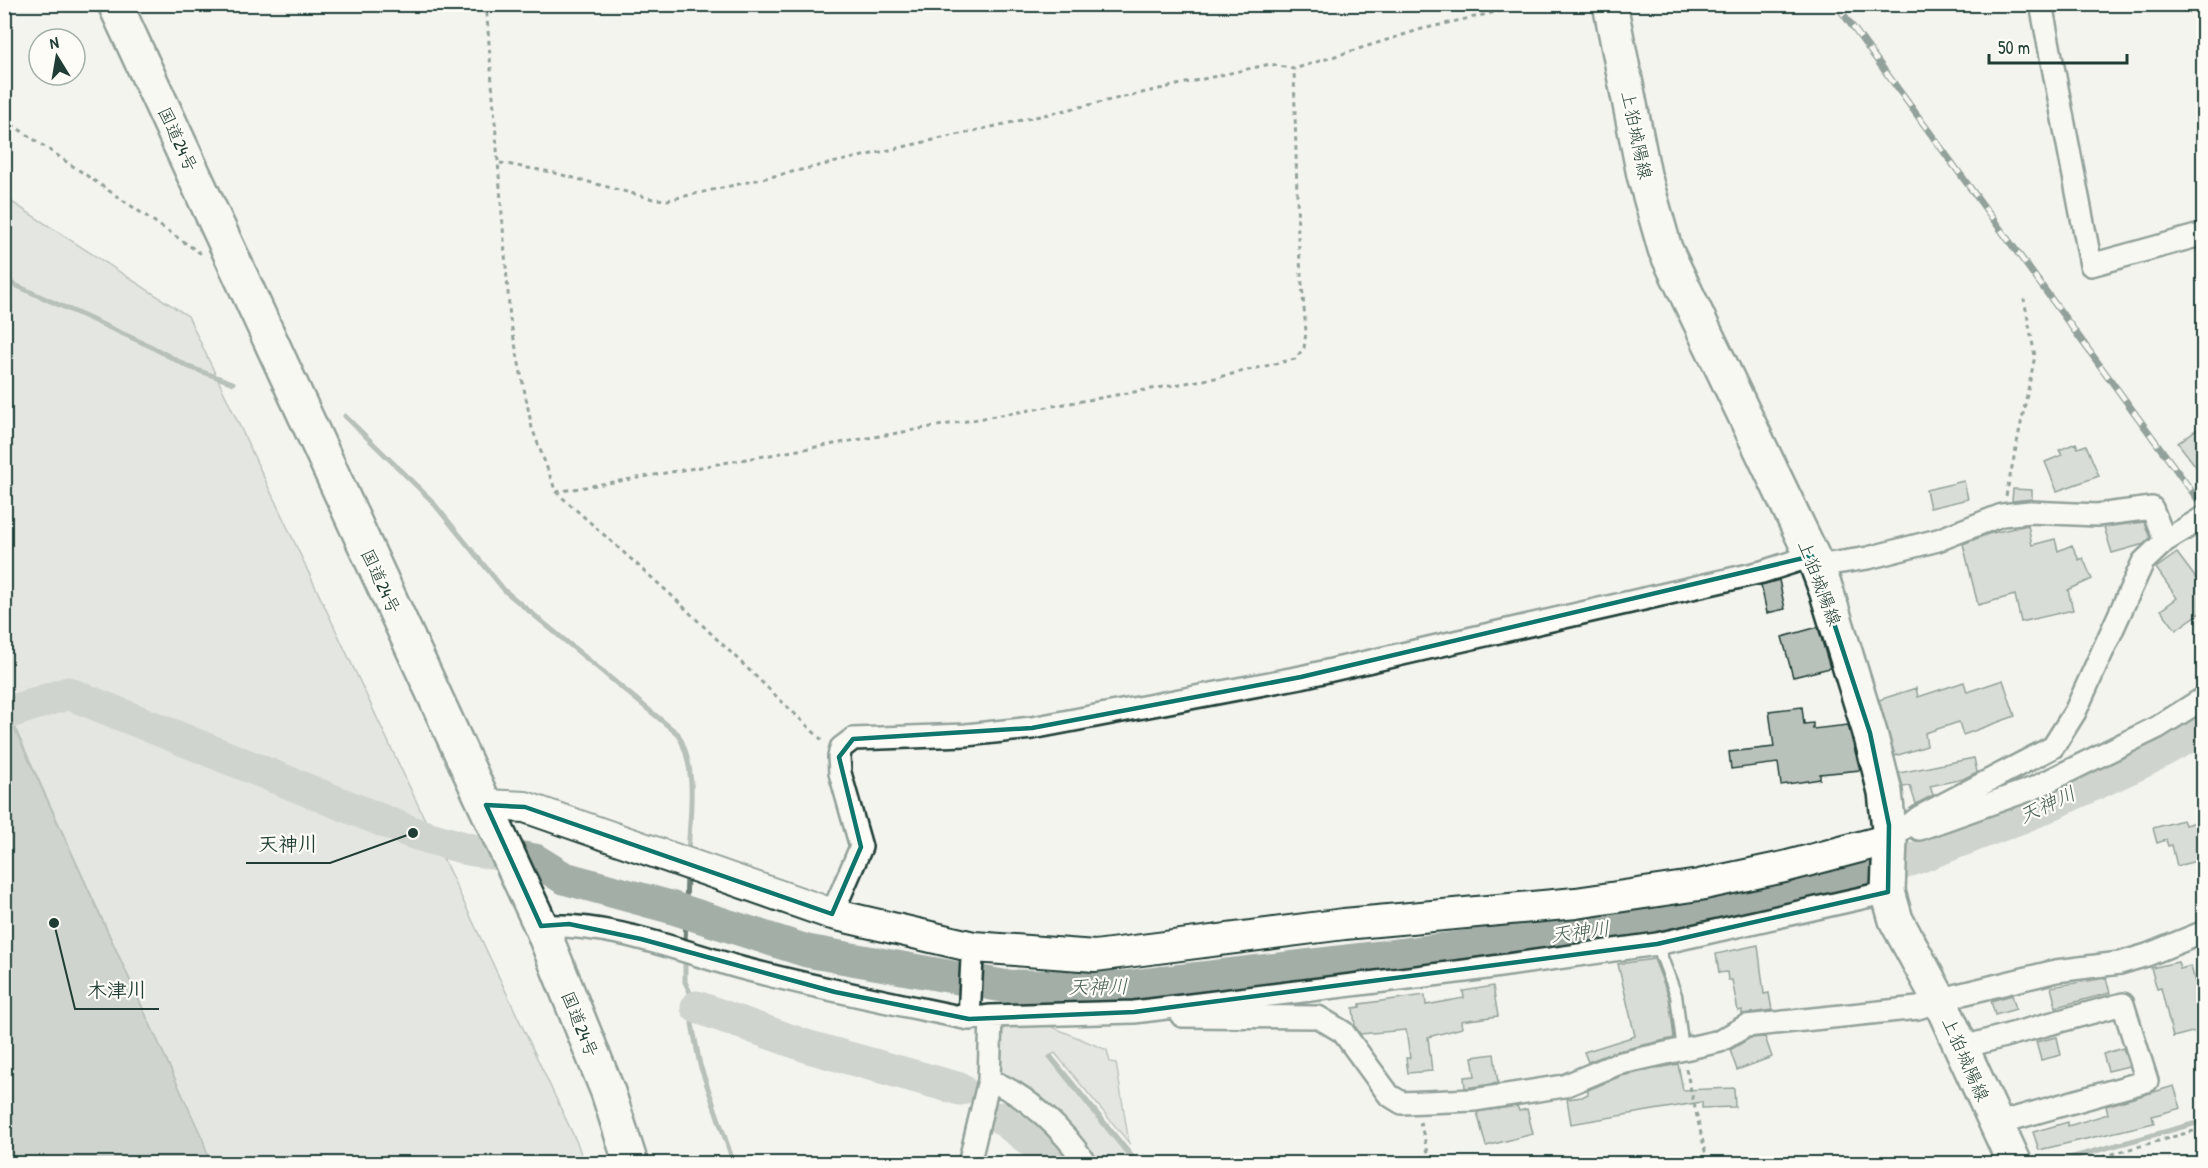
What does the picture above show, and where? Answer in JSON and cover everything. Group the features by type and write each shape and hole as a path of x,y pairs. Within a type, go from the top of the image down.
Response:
{"main road":[{"name":"国道24号","path":"115,4 541,926 608,1092 631,1164"},
{"name":"上狛城陽線","path":"1610,4 1644,175 1665,249 1815,561 1870,733 1885,792 1889,867 1896,920 1940,1001 2015,1164"}],"street":[{"path":"2042,4 2091,266 2204,234"},
{"path":"832,914 861,847 840,773 839,757 842,748 853,739 966,735 1032,728 1301,677 1348,664 1512,631 1762,572 1815,561 1868,558 1938,540 2002,515 2030,512 2097,515 2152,508 2165,542"},
{"path":"1889,867 1919,817 2053,747 2075,712 2143,562 2165,542 2204,518"},
{"path":"541,926 569,924 630,937 835,992 968,1015 991,1016 1134,1012 1657,944 1889,867 2034,788 2158,727 2204,699"},
{"path":"486,806 525,807 832,914 973,952 1095,957 1344,924 1576,903 1710,883 1784,867 1889,867"},
{"path":"1134,1012 1160,1016 1318,1017 1343,1032 1389,1095 1402,1103 1474,1100 1564,1086 1617,1064 1720,1041 1746,1026 1888,1012 2056,971 2120,963 2147,956 2204,932"},
{"path":"968,1015 973,952"},
{"path":"1960,1048 2123,1004 2147,1081 1995,1124"},
{"path":"969,1164 989,1080 991,1016"},
{"path":"989,1080 1005,1086 1052,1123 1086,1164"}],"lane":[{"path":"1657,944 1676,995 1685,1045 1683,1050"}],"path":[{"path":"486,4 500,163 510,319 531,428 556,492 670,594 839,757"},
{"path":"500,163 551,172 653,200 668,200 1269,64 1294,69 1422,29 1531,4"},
{"path":"556,492 1215,378 1295,359 1304,348 1306,332 1298,237 1294,69"},
{"path":"4,119 197,253 238,269"},
{"path":"2002,515 2035,356 2024,299"},
{"path":"1683,1050 1693,1106 1708,1164"},
{"path":"1415,1103 1431,1164"},
{"path":"2077,1164 2204,1128"}],"highlighted area":[{"path":"1812,556 1870,733 1889,825 1888,892 1657,944 1134,1012 969,1019 835,992 641,939 569,924 541,926 486,805 525,807 832,914 861,847 839,757 853,739 1032,728 1301,677"}],"shaded area":[{"path":"4,197 188,316 578,1145 584,1163 210,1163 203,1140 5,706"},
{"path":"4,706 203,1140 210,1163 5,1163"},
{"path":"1009,1023 1043,1023 1107,1050 1110,1062 1116,1063 1129,1143 1055,1053 1048,1057 1133,1163 1099,1163 1067,1126 999,1071 1001,1030"}],"building":[{"path":"2204,424 2204,477 2178,443"},
{"path":"2076,443 2078,448 2086,445 2099,476 2057,491 2045,462 2062,455 2059,450"},
{"path":"1964,481 1968,499 1930,508 1926,490"},
{"path":"2013,489 2032,490 2032,499 2012,501"},
{"path":"2144,522 2150,538 2144,544 2112,553 2104,527"},
{"path":"2028,525 2032,545 2055,539 2058,551 2072,545 2079,560 2083,558 2092,579 2068,590 2073,610 2021,622 2015,595 1978,605 1963,544 1988,534"},
{"path":"2177,553 2204,589 2204,610 2176,630 2161,610 2177,598 2156,568"},
{"path":"1779,580 1785,609 1767,613 1761,585"},
{"path":"1818,627 1830,668 1793,677 1782,637"},
{"path":"2003,680 2015,716 1963,735 1959,722 1925,733 1927,746 1895,756 1879,700 1916,688 1918,697 1964,682 1967,692"},
{"path":"1802,707 1804,724 1813,723 1813,729 1848,725 1860,770 1820,774 1820,779 1781,785 1778,763 1731,769 1729,752 1774,747 1769,711"},
{"path":"1974,758 1977,772 1963,779 1930,786 1933,795 1916,804 1910,786 1903,787 1899,773"},
{"path":"2183,820 2185,825 2204,820 2204,859 2177,866 2172,845 2168,846 2166,840 2157,843 2153,828"},
{"path":"1758,945 1764,994 1769,993 1772,1010 1742,1014 1742,1010 1738,1011 1732,980 1728,980 1727,972 1719,973 1716,954"},
{"path":"1654,959 1669,997 1674,1038 1614,1052 1588,1062 1584,1052 1635,1036 1618,964"},
{"path":"2178,962 2180,969 2191,966 2198,994 2204,992 2204,1029 2173,1037 2161,988 2157,989 2151,968"},
{"path":"2106,978 2110,993 2056,1007 2051,987"},
{"path":"1493,986 1498,1016 1461,1021 1462,1028 1428,1037 1432,1071 1408,1073 1406,1058 1410,1058 1406,1030 1360,1034 1355,1026 1353,1008 1360,1007 1360,1004 1425,995 1426,1005 1464,998 1463,991"},
{"path":"2012,995 2016,1009 1995,1015 1991,1001"},
{"path":"1765,1037 1772,1057 1737,1070 1730,1050 1750,1038"},
{"path":"2057,1037 2061,1055 2041,1060 2036,1042"},
{"path":"2123,1048 2129,1066 2108,1071 2103,1054"},
{"path":"1494,1054 1498,1083 1465,1088 1464,1077 1475,1076 1472,1057"},
{"path":"1678,1064 1683,1090 1734,1088 1735,1107 1702,1108 1702,1102 1571,1124 1567,1099 1582,1097 1588,1094 1588,1090 1621,1076"},
{"path":"2174,1086 2181,1108 2152,1116 2154,1123 2039,1150 2033,1132 2068,1122 2068,1126 2108,1114 2106,1106"},
{"path":"1517,1106 1519,1111 1527,1109 1533,1134 1486,1146 1477,1112"}],"waterway":[{"path":"4,280 150,346 189,367 233,383"},
{"path":"345,416 431,500 505,591 678,734 688,762 690,777 688,853"},
{"name":"天神川","path":"4,714 68,693 413,833 468,849 535,860 564,878 670,907 807,951 1003,986 1125,987 1541,938 1680,918 1900,864 2034,812 2144,761 2204,728"},
{"name":"天神川","path":"685,946 687,874"},
{"path":"685,955 685,982 697,1007 692,1024 700,1065 734,1164"},
{"name":"天神川","path":"1003,986 1010,992"},
{"path":"697,1007 809,1047 960,1089"},
{"path":"1051,1057 1138,1164"},
{"path":"1001,1118 1062,1164"},
{"path":"2048,1164 2204,1121"}],"railway":[{"path":"1836,4 2204,508"}],"place":[{"name":"天神川","path":"413,833"},
{"name":"木津川","path":"54,923"}]}
